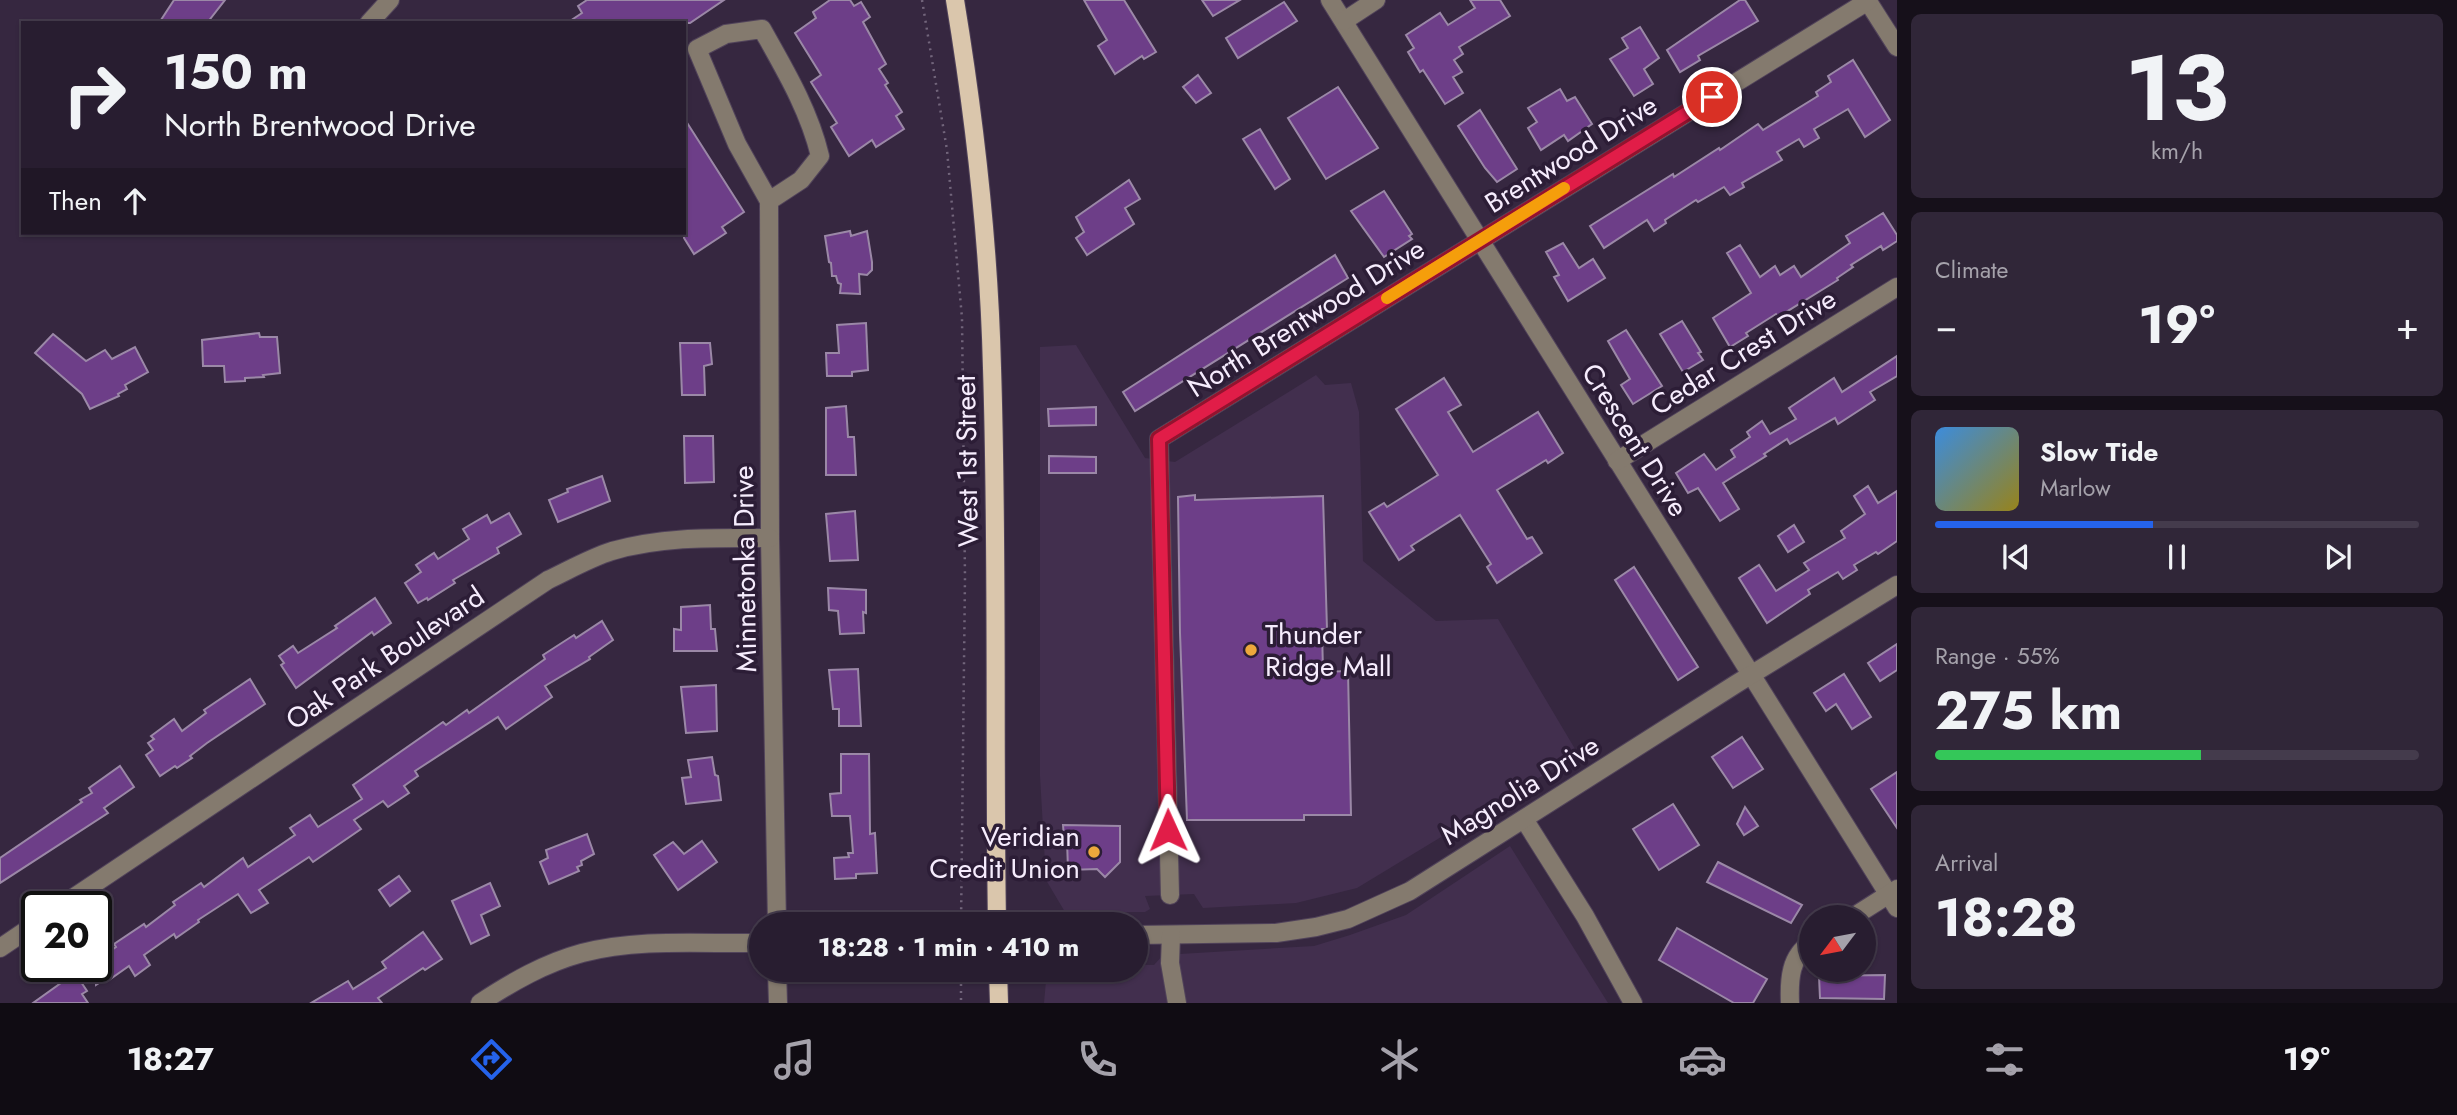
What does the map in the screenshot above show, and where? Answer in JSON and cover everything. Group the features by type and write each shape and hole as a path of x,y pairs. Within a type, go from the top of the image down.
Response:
{"main road":[{"name":"West 1st Street","path":"955,0 972,116 986,260 992,367 997,912"},
{"path":"998,982 999,1003"}],"street":[{"path":"371,21 390,0"},
{"name":"Crescent Drive","path":"1330,0 1751,675 1894,897"},
{"path":"1344,21 1376,0"},
{"path":"1868,0 1897,47"},
{"name":"Brentwood Drive","path":"1479,241 1868,0"},
{"path":"762,29 793,83 814,130 820,156 802,180 769,207 691,52 726,34 762,29"},
{"name":"Minnetonka Drive","path":"769,207 770,538 776,912"},
{"name":"North Brentwood Drive","path":"1170,895 1159,439 1479,241"},
{"name":"Cedar Crest Drive","path":"1617,461 1897,287"},
{"name":"Oak Park Boulevard","path":"83,891 548,580 610,552 645,544 708,538 770,538"},
{"name":"Magnolia Drive","path":"1148,935 1276,933 1317,927 1348,919 1410,891 1897,585"},
{"path":"1524,819 1585,916 1633,1003"},
{"path":"1876,906 1894,897"},
{"path":"0,948 21,934"},
{"path":"1171,935 1170,963 1177,1003"},
{"path":"480,1003 526,975 583,953 617,947 749,943"},
{"path":"1790,1003 1792,967 1799,955"},
{"path":"777,982 778,1003"}],"path":[{"path":"922,0 947,150 962,318 965,578 961,912"},
{"path":"961,982 961,1003"}],"shaded area":[{"path":"1076,345 1145,458 1175,462 1316,375 1325,385 1351,383 1359,412 1363,561 1436,621 1498,619 1578,754 1357,888 1296,903 1203,908 1194,894 1145,896 1150,909 1145,912 1065,912 1046,880 1040,776 1040,347"},
{"path":"1510,846 1608,1003 1044,1003 1046,982 1148,982 1148,965 1154,965 1163,955 1314,946 1406,915"}],"building":[{"path":"174,0 225,0 209,21 160,21"},
{"path":"587,0 724,0 690,23 570,21 582,13 578,6"},
{"path":"830,0 850,0 854,6 861,2 870,17 863,22 886,64 879,69 888,83 885,85 902,112 896,116 904,129 876,147 872,140 849,156 831,127 837,123 811,82 821,75 795,33 816,18 813,12"},
{"path":"1084,0 1124,0 1156,52 1144,59 1142,56 1115,74 1098,46 1107,40"},
{"path":"1202,0 1240,0 1213,16"},
{"path":"1470,0 1500,0 1510,16 1459,47 1463,54 1454,60 1462,72 1453,77 1463,93 1445,104 1408,52 1414,48 1406,35 1440,13 1448,25 1475,8"},
{"path":"1740,0 1745,0 1758,21 1698,56 1700,60 1680,72 1667,50"},
{"path":"1284,2 1297,21 1238,58 1226,38"},
{"path":"1640,27 1659,58 1644,69 1653,84 1634,96 1610,59 1628,48 1622,38"},
{"path":"1853,60 1890,120 1865,137 1848,109 1814,129 1819,138 1804,147 1799,139 1777,152 1782,160 1742,183 1744,187 1730,195 1724,187 1698,202 1696,200 1665,220 1666,223 1654,231 1647,220 1604,248 1590,226 1673,174 1674,177 1719,148 1720,150 1758,124 1763,130 1818,96 1816,92 1831,82 1828,76"},
{"path":"1198,75 1211,93 1196,103 1183,87"},
{"path":"1338,87 1378,148 1326,179 1288,118"},
{"path":"1560,89 1567,101 1575,97 1592,124 1568,141 1564,135 1541,150 1528,128 1537,122 1528,108"},
{"path":"1480,110 1517,169 1497,182 1458,126"},
{"path":"686,121 744,212 722,227 726,233 694,254 684,238"},
{"path":"1260,129 1290,179 1275,189 1243,139"},
{"path":"1129,180 1140,199 1125,208 1134,224 1087,255 1076,238 1084,232 1076,217"},
{"path":"1384,191 1412,234 1409,236 1412,239 1384,257 1351,211"},
{"path":"1883,213 1897,235 1897,241 1883,250 1881,246 1851,265 1853,267 1837,278 1838,280 1778,317 1776,314 1730,347 1713,318 1751,293 1727,253 1740,245 1760,277 1775,266 1780,275 1794,266 1801,277 1850,243 1846,236"},
{"path":"850,231 851,236 867,231 872,262 872,270 867,275 859,274 860,294 840,293 841,284 836,276 832,276 829,262 825,236"},
{"path":"1563,243 1579,268 1593,259 1605,278 1568,301 1554,277 1559,275 1546,252"},
{"path":"1335,255 1348,278 1135,411 1123,392"},
{"path":"1682,321 1703,360 1683,372 1660,334"},
{"path":"866,323 868,370 852,372 852,376 827,376 826,353 839,353 837,325"},
{"path":"1626,330 1662,386 1633,404 1621,385 1630,379 1608,341"},
{"path":"259,333 260,337 277,337 280,373 245,378 245,381 225,382 224,366 203,366 202,340"},
{"path":"53,334 86,361 105,350 112,359 135,347 148,372 125,385 127,389 118,394 119,396 90,409 82,394 35,353"},
{"path":"680,343 710,343 712,364 704,366 705,395 682,395"},
{"path":"1897,356 1897,376 1870,392 1875,400 1838,424 1835,418 1790,444 1787,439 1764,454 1766,456 1723,483 1739,509 1720,521 1698,488 1688,493 1676,473 1704,454 1716,470 1735,457 1731,450 1750,437 1747,432 1762,421 1770,434 1796,419 1789,408 1834,378 1842,392"},
{"path":"1444,378 1461,405 1448,412 1473,452 1538,412 1563,453 1548,463 1546,460 1497,490 1527,539 1532,537 1542,553 1497,583 1487,567 1491,564 1460,515 1411,546 1414,550 1399,560 1369,512 1384,503 1387,507 1438,475 1396,409"},
{"path":"846,406 848,437 854,437 856,475 826,475 826,408"},
{"path":"1096,407 1096,425 1049,426 1048,409"},
{"path":"684,436 713,436 714,482 685,483"},
{"path":"1049,456 1096,457 1096,473 1049,473"},
{"path":"602,476 610,501 558,522 549,500 568,492 567,489"},
{"path":"1868,486 1878,503 1897,491 1897,541 1854,565 1857,570 1843,579 1838,572 1808,590 1810,594 1767,623 1739,578 1759,565 1776,591 1809,570 1804,563 1845,538 1841,531 1865,514 1854,496"},
{"name":"Thunder Ridge Mall","path":"1195,495 1195,500 1323,496 1327,629 1322,629 1323,672 1348,671 1351,815 1304,815 1304,820 1187,820 1178,497"},
{"path":"855,511 858,560 830,561 826,514"},
{"path":"509,513 521,534 497,548 499,553 453,580 455,583 428,600 427,598 418,603 405,583 421,572 416,565 434,553 438,559 469,539 463,529 487,515 491,523"},
{"path":"1794,525 1804,542 1788,552 1778,536"},
{"path":"1634,567 1698,667 1678,680 1615,580"},
{"path":"828,588 866,590 864,633 840,634 838,611 829,610"},
{"path":"375,598 391,623 374,635 372,632 296,688 281,665 284,663 279,656 293,646 298,653 337,628 335,626"},
{"path":"710,605 711,629 715,629 717,651 674,651 674,629 681,630 681,607"},
{"path":"602,621 613,640 589,657 590,659 545,686 552,697 506,729 498,717 415,771 418,776 404,786 409,793 388,807 383,801 354,820 361,829 313,862 309,857 259,890 268,903 251,913 238,894 176,938 174,934 144,955 150,965 135,976 129,966 112,978 112,950 116,947 114,944 144,924 146,927 175,905 173,902 201,883 204,887 243,858 248,867 295,835 290,828 310,815 318,827 362,799 353,785 443,722 446,725 467,710 469,713 545,659 543,655 574,635 576,638"},
{"path":"1897,644 1897,670 1880,681 1868,663"},
{"path":"858,669 861,726 839,726 839,709 833,709 829,670"},
{"path":"1844,674 1871,717 1852,729 1836,704 1826,711 1814,693"},
{"path":"250,679 265,704 207,743 190,756 192,758 160,776 146,755 153,750 148,743 154,739 151,736 174,719 182,731 206,713 204,710"},
{"path":"716,685 717,731 686,733 681,687"},
{"path":"1742,737 1763,769 1733,788 1712,757"},
{"path":"841,754 869,754 870,834 875,833 877,873 835,879 834,858 849,857 848,853 853,853 850,816 832,816 830,794 841,793"},
{"path":"712,757 721,800 686,804 682,778 691,777 688,760"},
{"path":"120,766 134,787 104,808 108,813 0,883 0,858 82,802 80,800 92,793 89,788"},
{"path":"1897,772 1897,828 1871,789"},
{"path":"1673,804 1699,845 1659,870 1633,829"},
{"path":"1745,807 1758,826 1744,835 1737,824"},
{"name":"Veridian Credit Union","path":"1063,825 1120,826 1120,862 1105,877 1097,869 1068,870 1067,840 1064,837"},
{"path":"587,834 594,854 581,861 582,865 577,867 579,871 549,884 540,862 548,858 546,850"},
{"path":"702,841 717,862 678,890 654,855 673,842 684,854"},
{"path":"1718,862 1802,905 1799,905 1791,923 1707,882"},
{"path":"399,876 410,891 390,906 379,890"},
{"path":"490,883 500,906 481,915 489,935 471,944 452,901"},
{"path":"1677,928 1767,979 1753,1003 1734,1003 1659,960"},
{"path":"423,932 442,959 425,970 423,968 378,998 382,1003 311,1003 348,981 353,989 386,968 382,962"},
{"path":"1876,975 1885,975 1884,999 1820,998 1819,982 1876,982"},
{"path":"62,982 81,982 87,991 82,994 88,1003 33,1003"}],"slow traffic":[{"path":"1387,298 1564,188"}],"place":[{"name":"Thunder Ridge Mall","path":"1251,650"},
{"name":"Veridian Credit Union","path":"1094,852"}],"route":[{"path":"1168,830 1159,439 1712,97"}]}
